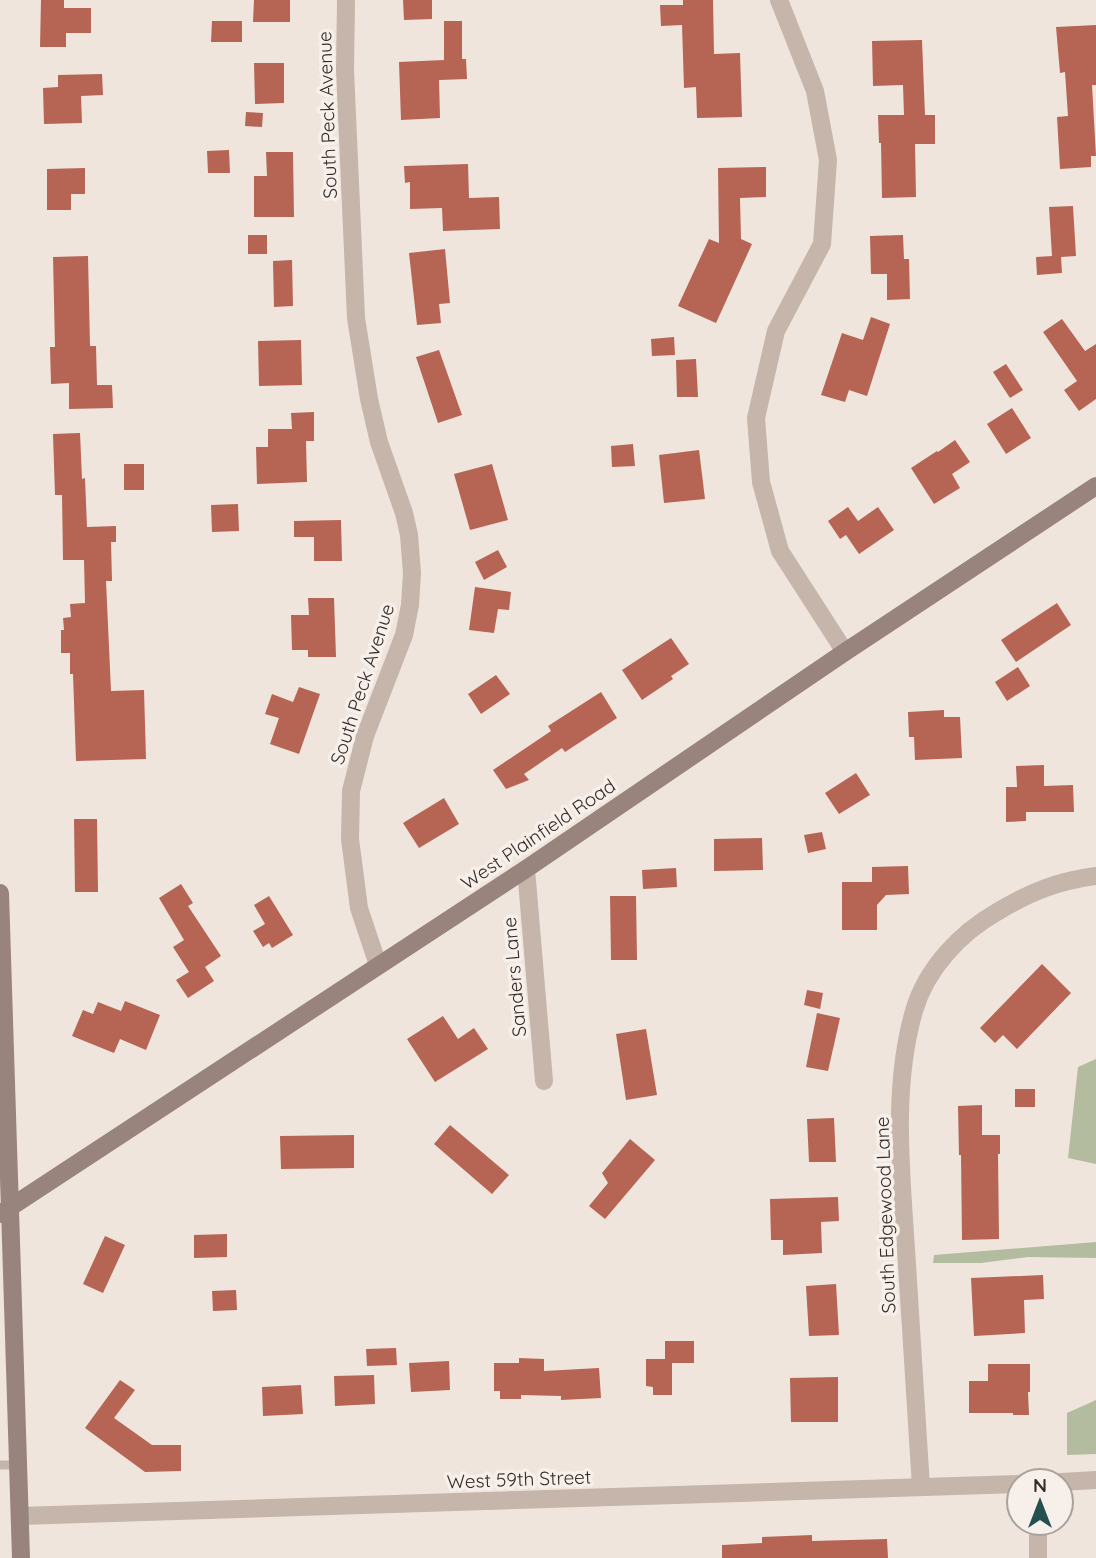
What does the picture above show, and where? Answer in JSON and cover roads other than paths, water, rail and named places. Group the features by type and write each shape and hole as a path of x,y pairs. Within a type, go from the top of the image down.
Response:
{"main road":[{"name":"West Plainfield Road","path":"5,1210 526,869 845,652 1096,486"},
{"path":"0,893 5,1210 21,1558"}],"street":[{"name":"South Peck Avenue","path":"346,0 345,70 356,318 379,442 409,535 412,573 410,605 404,635 365,736 351,791 350,839 359,908 378,965"},
{"path":"779,0 815,91 828,160 822,244 776,331 756,418 761,482 780,551 845,652"},
{"name":"Sanders Lane","path":"526,869 544,1081"},
{"name":"South Edgewood Lane","path":"921,1487 901,1170 901,1101 905,1055 915,1010 928,979 948,951 976,924 1041,889 1096,876"},
{"path":"1075,1481 1096,1480"},
{"name":"West 59th Street","path":"20,1516 1005,1484"},
{"path":"1038,1537 1038,1558"}],"lane":[{"path":"0,1465 18,1465"}]}
